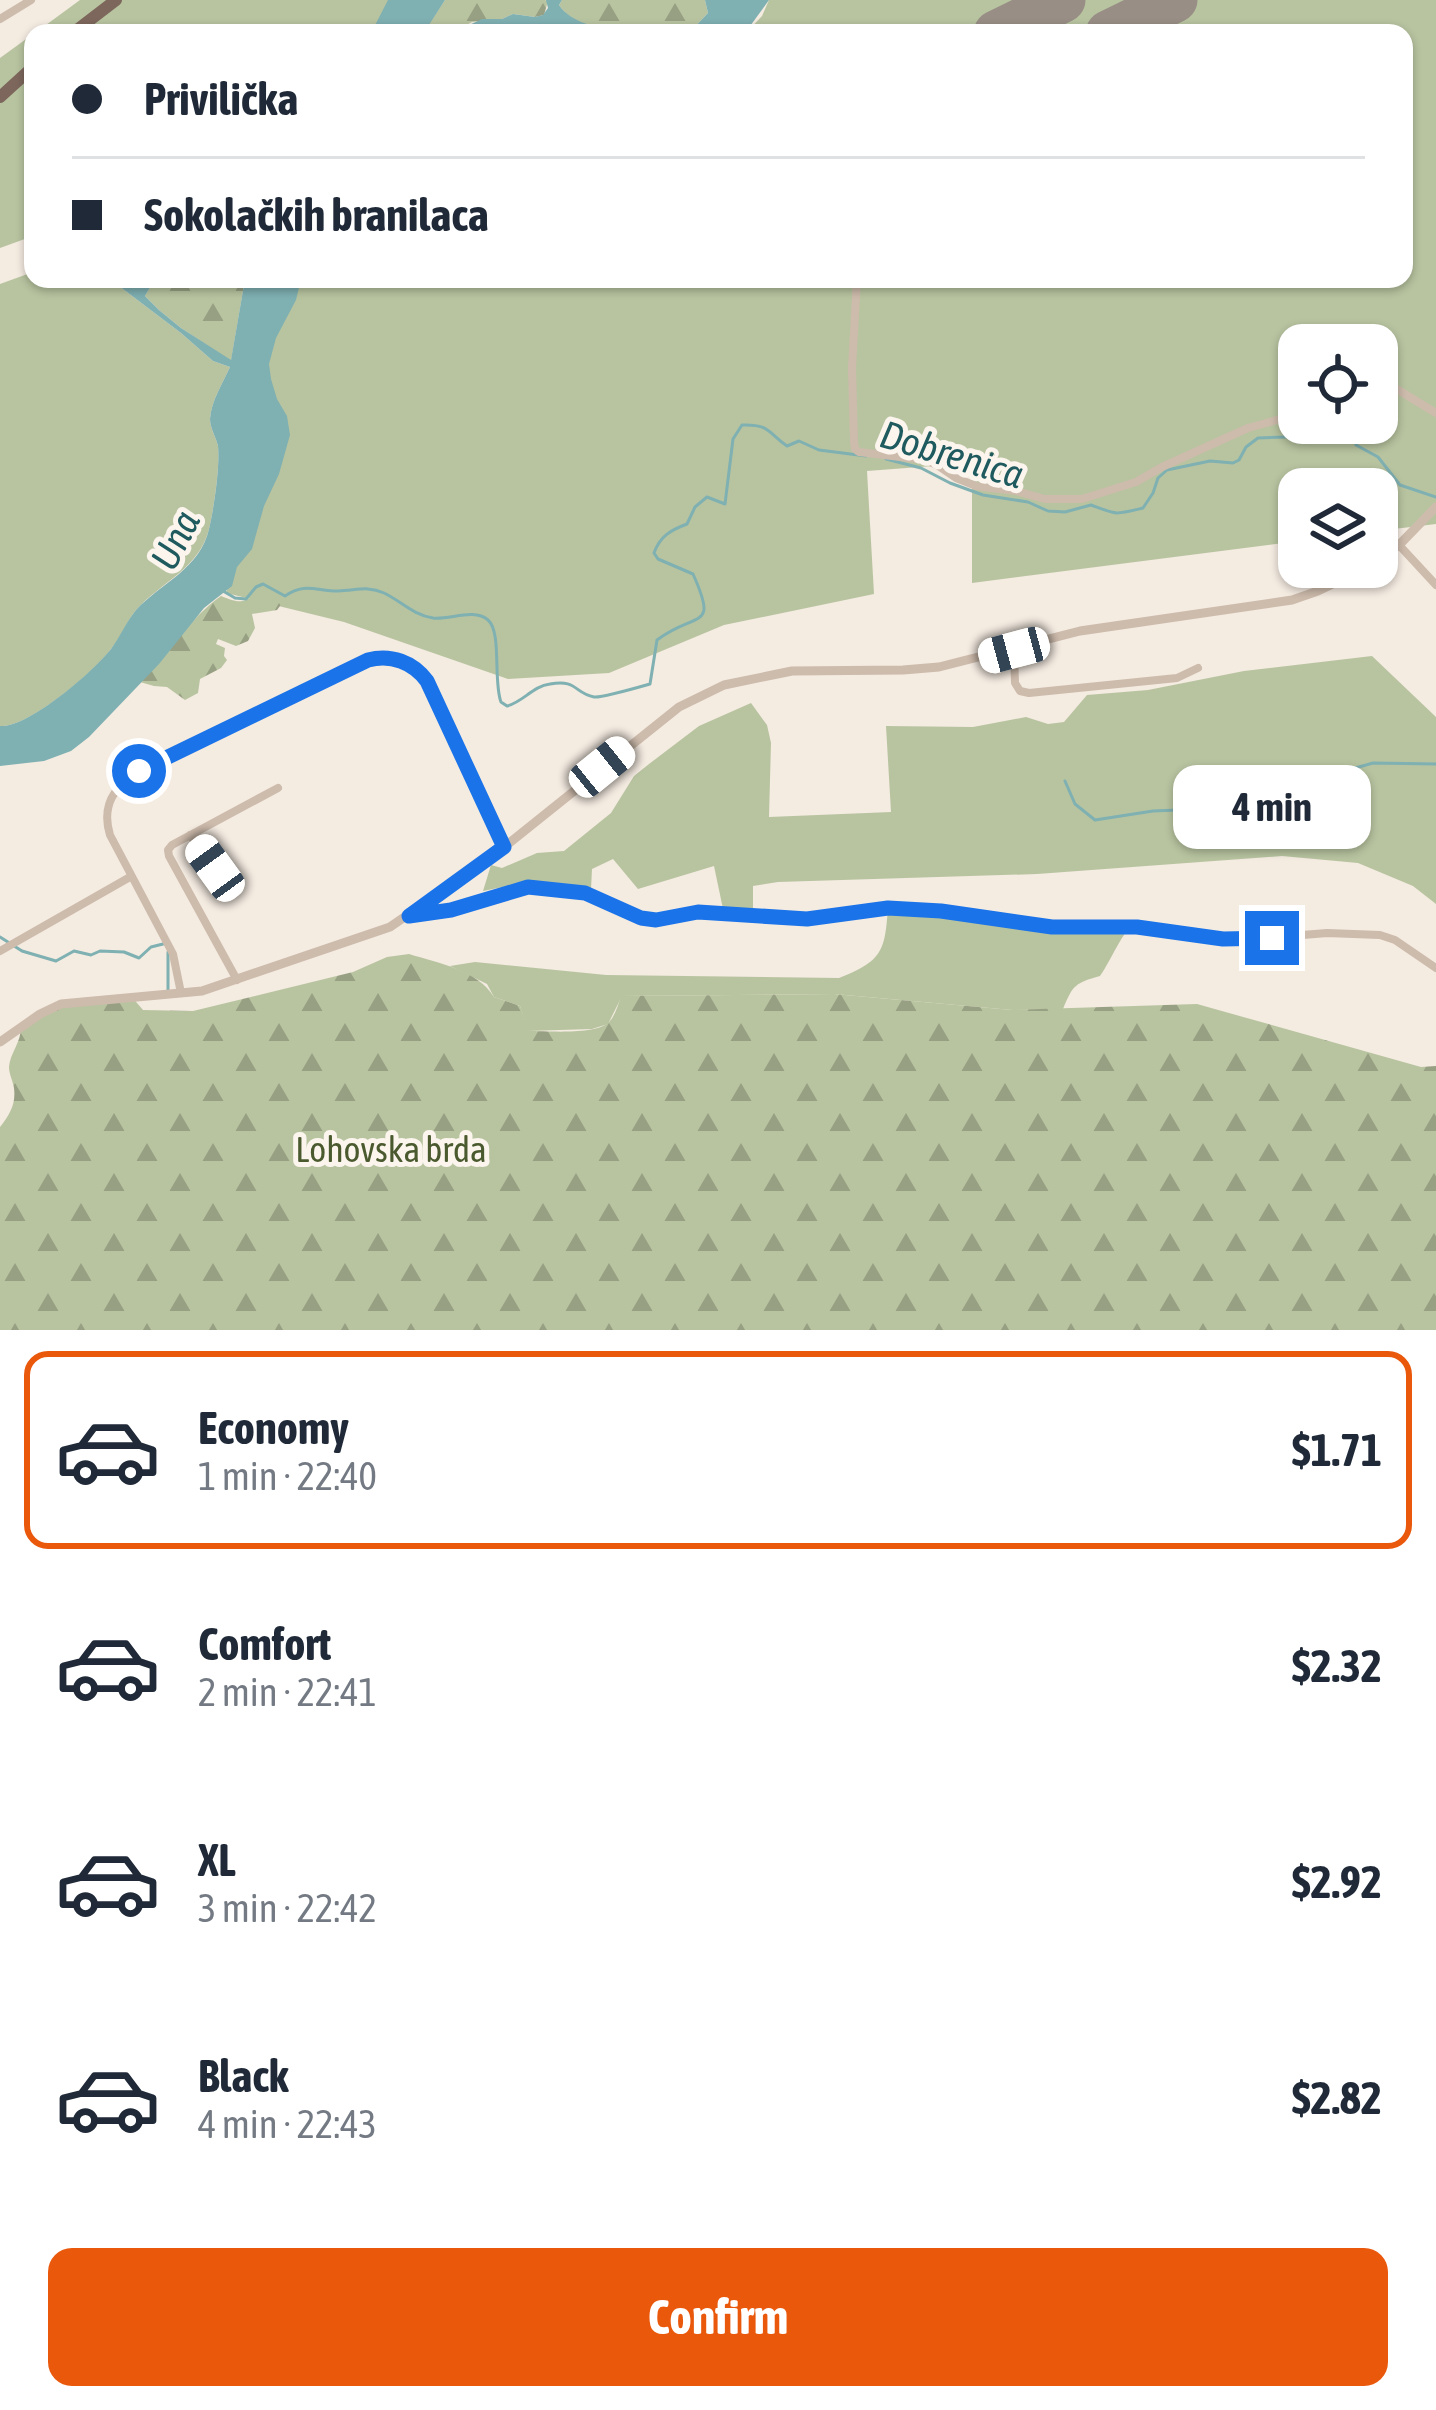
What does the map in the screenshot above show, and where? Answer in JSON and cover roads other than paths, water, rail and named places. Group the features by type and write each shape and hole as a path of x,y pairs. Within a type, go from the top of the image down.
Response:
{"main road":[{"path":"85,24 116,0"},
{"path":"0,97 24,75"}],"street":[{"path":"0,19 32,0"},
{"path":"856,288 852,368 854,446 859,452 925,460 976,486 1040,498 1082,499 1136,482 1248,428 1278,420"},
{"path":"1398,390 1436,413"},
{"path":"1436,507 1399,545 1436,585"},
{"path":"0,1041 61,1004 182,994 237,981 378,932 409,916 504,847 679,707 724,685 792,671 939,667 1080,631 1292,600 1325,588"},
{"path":"1014,650 1016,682 1021,692 1029,693 1178,678 1198,668"},
{"path":"182,994 173,954 110,835 105,817 109,802 124,781 139,771 379,657 406,664 427,681 504,847"},
{"path":"237,981 169,856 170,847 278,788"},
{"path":"190,835 215,868"},
{"path":"0,951 130,877"},
{"path":"409,916 451,910 528,887 585,893 656,920 698,912 807,919 888,908 1052,927 1137,927 1223,939 1327,932 1380,935 1436,968"}],"water":[{"path":"388,0 445,0 430,24 376,24"},
{"path":"546,0 562,0 559,5 585,24 471,24 513,14 535,17 548,8"},
{"path":"705,0 769,0 752,24 698,24 708,13"},
{"path":"122,288 150,288 145,296 159,310 231,360 243,288 299,288 269,364 290,435 252,549 237,567 232,586 204,608 159,664 89,737 71,751 44,761 0,766 0,726 43,709 90,671 136,610 179,574 204,543 218,455 210,419 230,367 213,361"}],"waterway":[{"name":"Dobrenica","path":"223,591 246,599 263,584 285,596 305,588 372,589 426,616 482,617 495,635 499,693 507,706 544,685 559,683 594,697 604,696 650,684 657,640 703,612 693,574 654,553 667,534 687,524 695,507 707,497 725,504 733,439 742,425 764,428 787,446 799,441 819,450 866,456"},
{"name":"Dobrenica","path":"886,459 921,468 983,495 1028,502 1048,511 1091,505 1121,513 1143,508 1167,470 1210,461 1233,463 1258,438 1278,437"},
{"name":"Dobrenica","path":"1356,444 1378,457 1400,485 1436,497"},
{"path":"1065,781 1075,804 1095,820 1266,793 1373,763 1436,764"},
{"path":"0,937 22,951 56,961 74,951 91,955 124,952 139,958 163,944"},
{"path":"168,952 168,990"}],"water label":[{"name":"Una","path":"175,540"}],"park label":[{"name":"Lohovska brda","path":"391,1149"}]}
